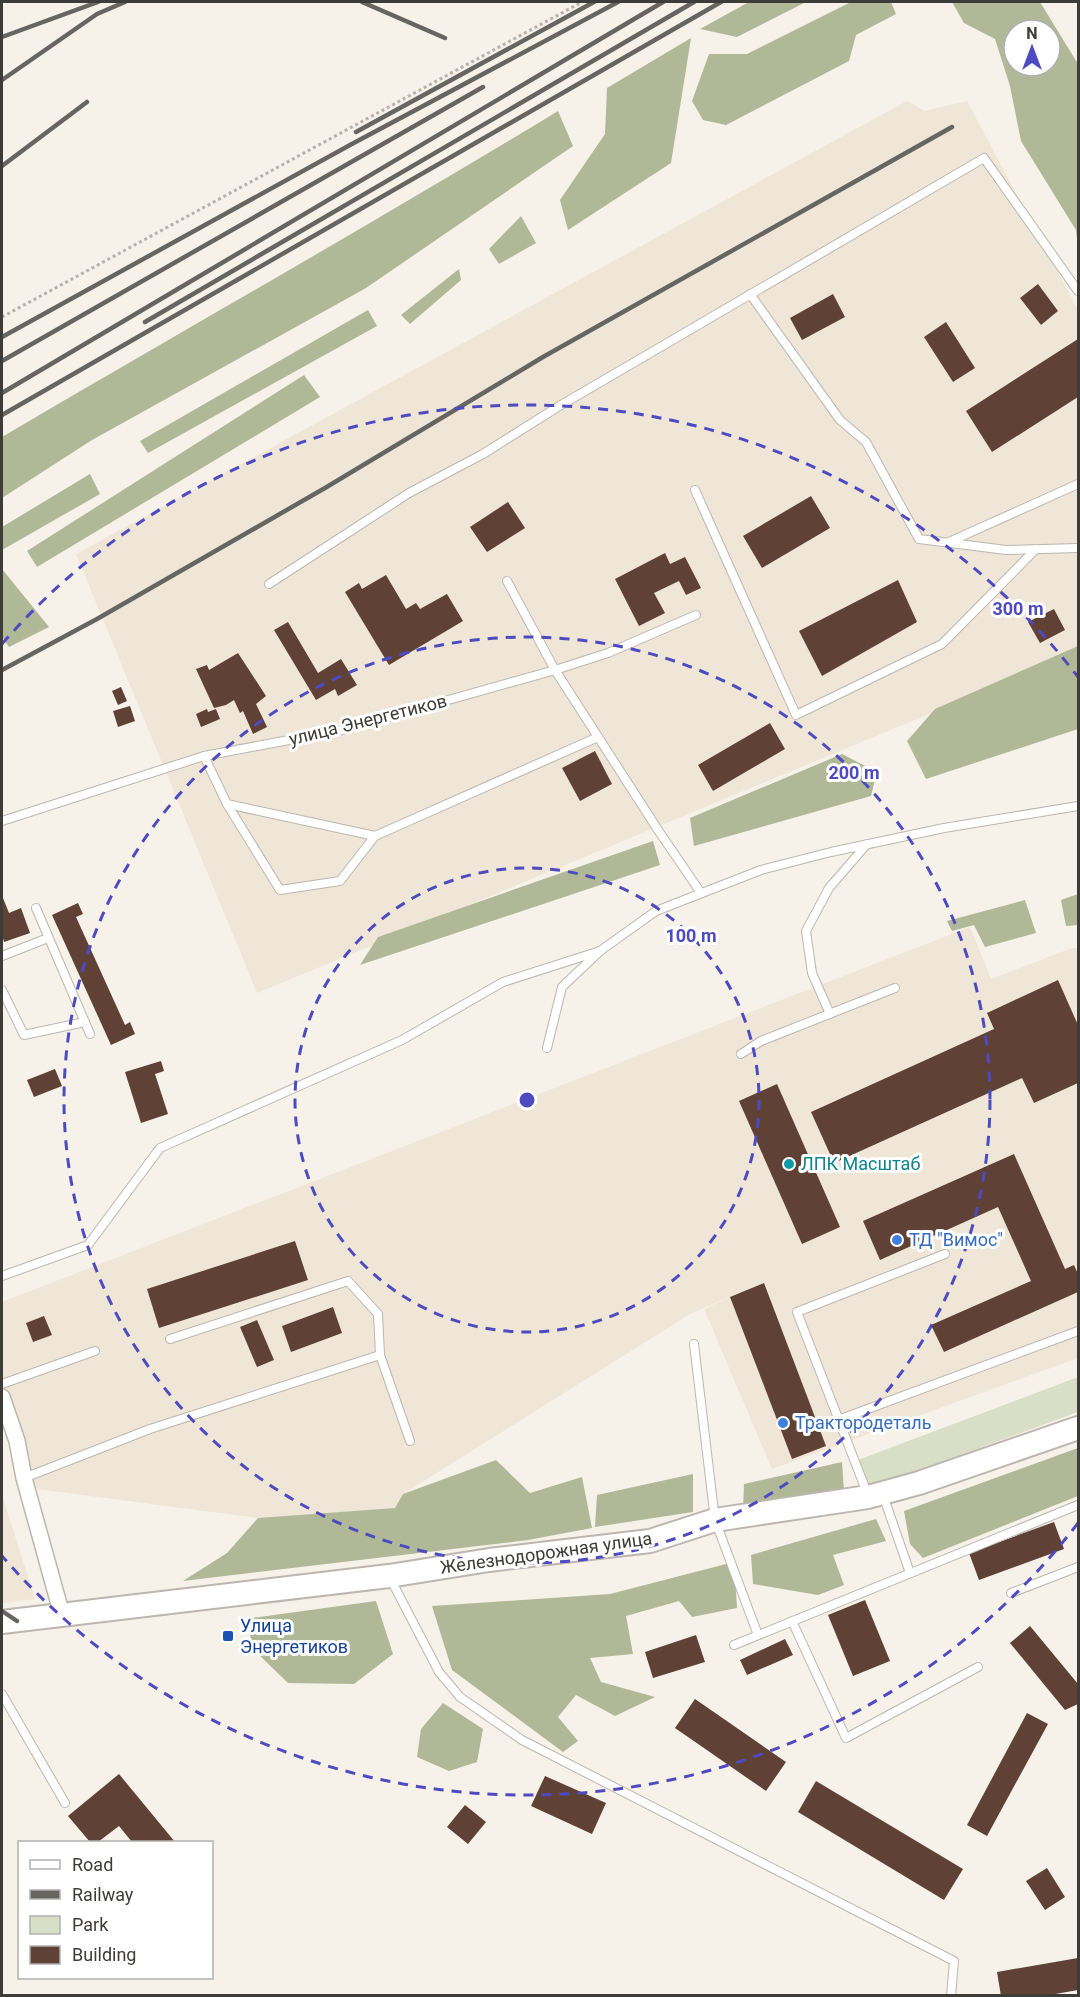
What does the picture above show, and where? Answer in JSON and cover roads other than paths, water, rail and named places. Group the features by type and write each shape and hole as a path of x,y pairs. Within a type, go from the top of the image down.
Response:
{"street":[{"path":"2,1397 18,1442 24,1478 62,1615"},
{"name":"Железнодорожная улица","path":"2,1622 389,1576 489,1560 650,1541 715,1520 875,1496 1078,1428"}],"lane":[{"path":"268,584 409,493 483,454 556,408 984,158 1078,291"},
{"path":"750,294 840,420 866,442 919,538 1006,550 1078,548"},
{"path":"948,542 1078,483"},
{"path":"695,490 796,715 942,644 1036,549"},
{"path":"507,581 555,670 701,893"},
{"name":"улица Энергетиков","path":"2,821 204,756 342,730 555,670 608,653 696,615"},
{"path":"204,756 227,804 280,890 340,881 375,836 598,737"},
{"path":"227,804 375,836"},
{"path":"547,1048 562,987 600,951 656,911 760,870 944,828 1078,806"},
{"path":"830,1014 812,973 806,931 829,888 867,844"},
{"path":"36,908 90,1034"},
{"path":"2,956 48,938"},
{"path":"2,1276 88,1245 160,1148 402,1040 503,982 600,951"},
{"path":"741,1054 760,1041 895,988"},
{"path":"2,990 24,1035 85,1022"},
{"path":"910,1573 838,1420 796,1312 945,1254"},
{"path":"170,1340 348,1281 378,1314 380,1356 410,1441"},
{"path":"838,1420 1078,1331"},
{"path":"693,1344 715,1520 759,1635"},
{"path":"2,1384 95,1351"},
{"path":"24,1478 150,1429 380,1356"},
{"path":"734,1645 1078,1505"},
{"path":"1011,1593 1078,1567"},
{"path":"389,1576 439,1672 460,1697 522,1740 954,1961 951,1995"},
{"path":"792,1621 846,1738 978,1667"},
{"path":"2,1694 65,1803"}],"railway":[{"path":"2,37 98,2"},
{"path":"2,80 97,14 125,2"},
{"path":"362,2 445,38"},
{"path":"356,132 594,2"},
{"path":"2,337 350,145 618,2"},
{"path":"2,393 663,2"},
{"path":"145,322 694,2"},
{"path":"2,415 721,2"},
{"path":"2,361 483,87"},
{"path":"2,166 87,102"},
{"path":"2,670 97,619 325,488 543,357 952,127"},
{"path":"2,1611 17,1621"}],"place":[{"name":"ЛПК Масштаб","path":"789,1164"},
{"name":"ТД \"Вимос\"","path":"897,1240"},
{"name":"Трактородеталь","path":"783,1423"},
{"name":"Улица Энергетиков","path":"228,1636"}]}
